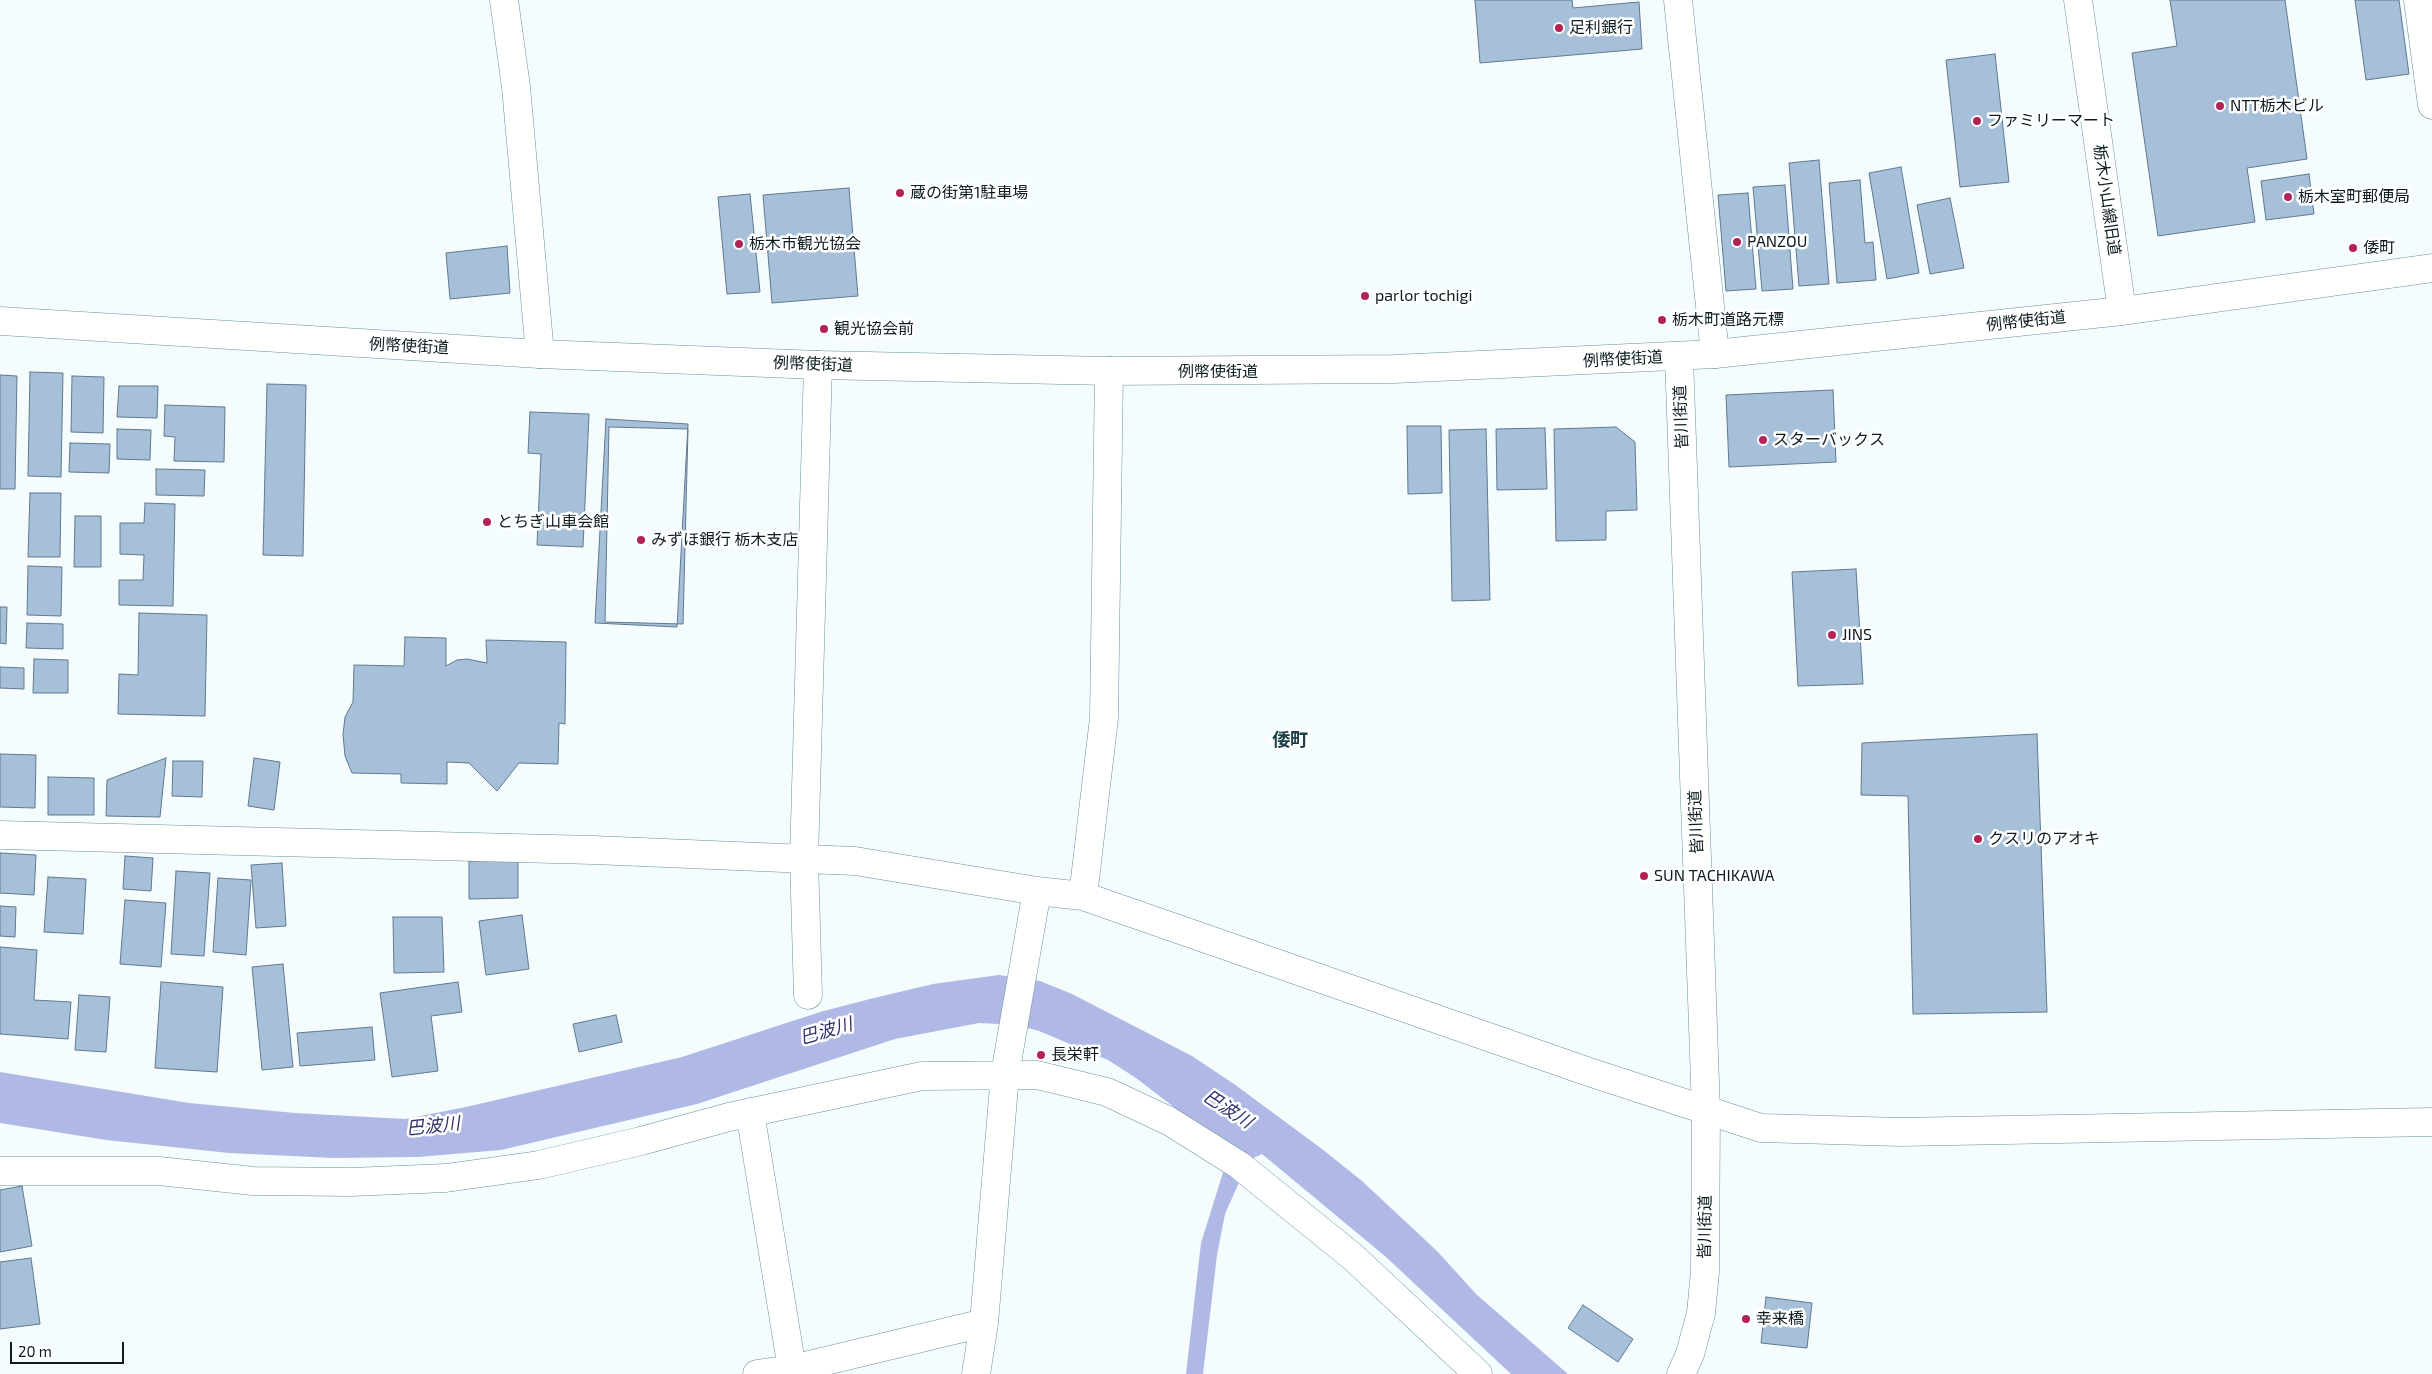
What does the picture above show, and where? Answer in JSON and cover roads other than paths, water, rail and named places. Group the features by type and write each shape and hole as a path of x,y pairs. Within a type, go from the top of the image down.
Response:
{"street":[{"path":"504,0 516,87 540,354"},
{"path":"1678,0 1716,354"},
{"name":"栃木小山線旧道","path":"2078,0 2122,311"},
{"path":"2418,0 2432,105"},
{"name":"例幣使街道","path":"0,322 540,354 818,365 1108,371 1384,370 1716,354 2122,311 2432,268"},
{"name":"皆川街道","path":"1679,356 1706,1110 1705,1272 1701,1313 1690,1354 1681,1374"},
{"path":"808,995 804,859 818,365"},
{"path":"1083,896 1104,718 1108,371"},
{"path":"0,835 593,850 855,861 1037,891 1083,896 1589,1072 1761,1128 1833,1132 2164,1129 2432,1122"},
{"path":"976,1374 984,1323 1005,1074 1010,1036 1037,891"},
{"path":"0,1171 159,1171 253,1181 351,1182 446,1178 539,1165 641,1141 750,1112 922,1076 1037,1075 1107,1092 1169,1121 1239,1165 1353,1257 1478,1374"},
{"path":"750,1112 792,1369"},
{"path":"757,1374 792,1369 984,1323"}],"water":[{"name":"巴波川","path":"999,975 1040,981 1072,994 1192,1056 1234,1084 1362,1181 1437,1251 1476,1294 1568,1374 1511,1374 1386,1257 1262,1154 1249,1160 1225,1214 1217,1255 1203,1374 1186,1374 1201,1243 1230,1150 1136,1078 1108,1060 1039,1031 1018,1025 979,1023 895,1039 697,1104 501,1150 418,1157 333,1158 229,1153 106,1140 0,1123 0,1072 189,1103 295,1113 405,1119 466,1107 682,1057 820,1012 870,999 933,984"}],"place":[{"name":"足利銀行","path":"1559,28"},
{"name":"NTT栃木ビル","path":"2220,106"},
{"name":"ファミリーマート","path":"1977,121"},
{"name":"蔵の街第1駐車場","path":"900,193"},
{"name":"栃木室町郵便局","path":"2288,197"},
{"name":"PANZOU","path":"1737,242"},
{"name":"栃木市観光協会","path":"739,244"},
{"name":"倭町","path":"2353,248"},
{"name":"parlor tochigi","path":"1365,296"},
{"name":"栃木町道路元標","path":"1662,320"},
{"name":"観光協会前","path":"824,329"},
{"name":"スターバックス","path":"1763,440"},
{"name":"とちぎ山車会館","path":"487,522"},
{"name":"みずほ銀行 栃木支店","path":"641,540"},
{"name":"JINS","path":"1832,635"},
{"name":"クスリのアオキ","path":"1978,839"},
{"name":"SUN TACHIKAWA","path":"1644,876"},
{"name":"長栄軒","path":"1041,1055"},
{"name":"幸来橋","path":"1746,1319"}],"district":[{"name":"倭町","path":"1290,740"}]}
